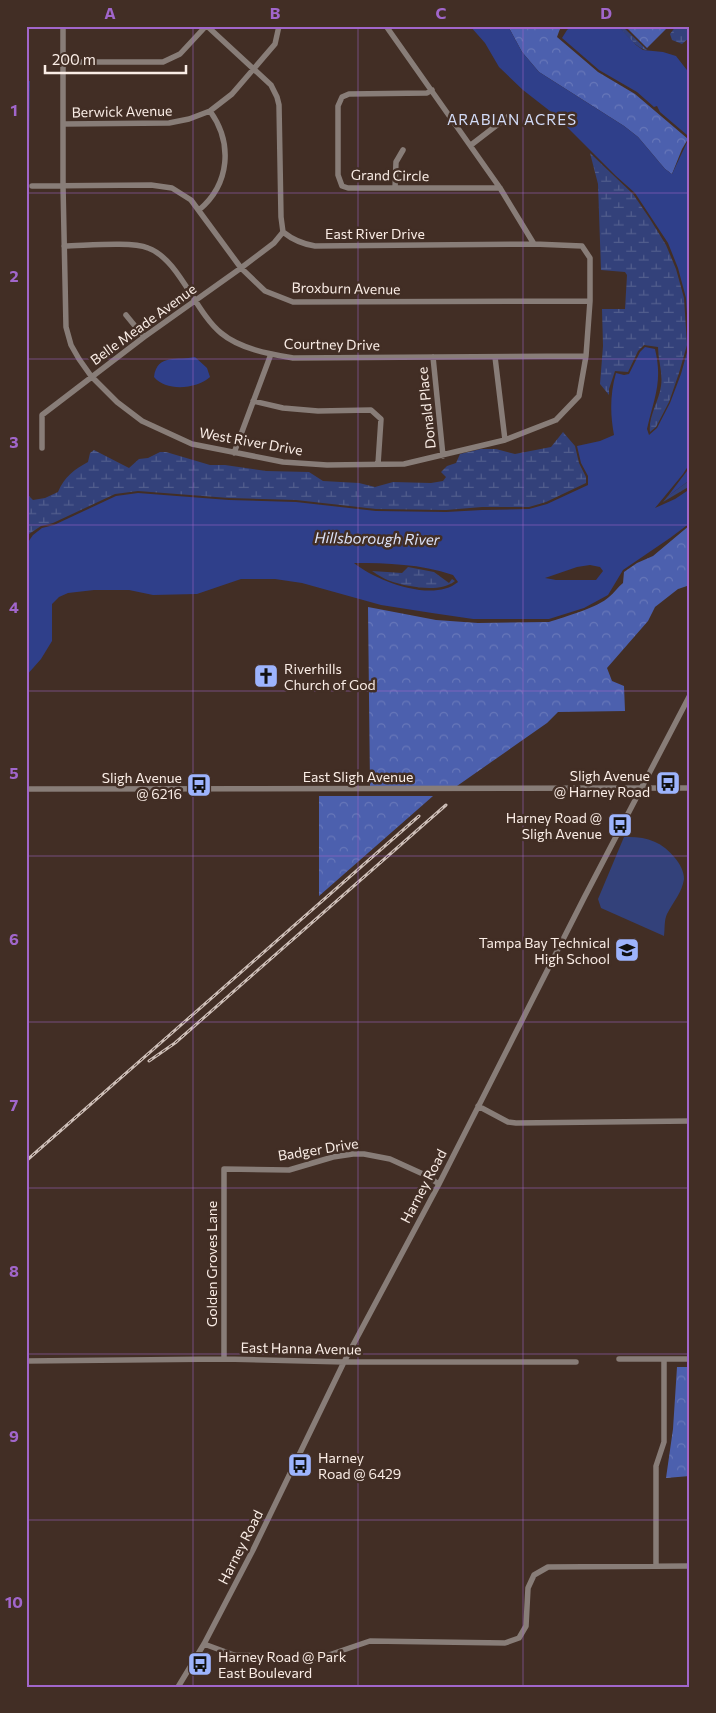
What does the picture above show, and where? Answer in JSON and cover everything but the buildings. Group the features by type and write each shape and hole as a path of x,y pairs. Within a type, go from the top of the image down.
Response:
{"street":[{"name":"West River Drive","path":"63,26 63,186 66,327 71,345 91,376 117,402 142,421 192,444 234,453 292,462 327,465 404,464 505,440 556,420 579,396 586,356"},
{"path":"63,62 163,62 180,54 206,26 271,85 277,96 279,105 281,217 283,232"},
{"path":"253,70 275,44 279,26"},
{"path":"386,26 500,188 534,244"},
{"name":"Berwick Avenue","path":"64,124 169,123 189,120 210,111 232,94 253,70"},
{"name":"Grand Circle","path":"432,90 427,93 349,94 343,96 339,101 339,183 348,188 500,188"},
{"path":"199,210 212,198 216,191 226,154 222,134 210,111"},
{"path":"470,145 510,115"},
{"path":"395,188 396,162 403,150"},
{"name":"Broxburn Avenue","path":"32,186 163,186 179,191 191,200 241,268 265,291 293,302 590,301"},
{"name":"East River Drive","path":"283,232 296,241 315,246 534,244 582,246 590,258 590,301 586,356"},
{"name":"Belle Meade Avenue","path":"42,448 42,415 91,376 274,243 283,232"},
{"name":"Courtney Drive","path":"64,246 132,245 147,247 160,255 170,266 203,315 222,334 241,344 271,354 293,358 586,356"},
{"path":"126,315 144,337"},
{"path":"234,453 271,354"},
{"name":"Donald Place","path":"433,357 443,456"},
{"path":"495,357 505,440"},
{"path":"253,400 283,408 318,411 371,410 381,419 378,464"},
{"name":"Harney Road","path":"178,1687 204,1644 253,1550 344,1362 439,1184 690,695"},
{"name":"East Sligh Avenue","path":"26,789 690,788"},
{"path":"478,1106 508,1122 516,1123 690,1121"},
{"name":"Badger Drive","path":"224,1169 289,1170 333,1157 364,1154 390,1159 415,1170 439,1184"},
{"name":"Golden Groves Lane","path":"224,1169 224,1359"},
{"name":"East Hanna Avenue","path":"26,1361 224,1359 344,1362 576,1362"},
{"path":"619,1359 690,1359"},
{"path":"656,1565 656,1466 664,1442 664,1359"},
{"path":"204,1644 234,1655 320,1658 370,1641 505,1643 519,1638 526,1626 528,1588 534,1575 548,1567 690,1566"}],"green space":[{"path":"508,26 561,26 557,37 598,72 635,94 688,139 672,174 665,169 638,137 624,126 539,72 522,52"},
{"path":"618,26 622,26 647,50 635,44"},
{"path":"625,26 669,26 647,48"},
{"path":"676,26 690,26 690,37 682,44 672,40 670,34"},
{"path":"26,81 30,81 28,215 26,215"},
{"path":"590,153 633,194 650,219 666,245 676,269 684,298 687,345 669,402 656,427 650,432 652,415 661,386 658,347 644,345 638,351 628,372 615,371 609,395 600,384 603,346 602,309 625,309 627,275 625,272 601,270 598,184"},
{"path":"563,432 575,446 579,463 586,477 586,483 546,502 529,507 482,507 446,510 376,509 296,500 229,498 138,491 115,494 53,523 41,526 26,536 26,493 33,500 45,498 58,492 70,474 88,462 90,453 94,450 129,468 139,459 148,458 160,452 166,452 210,465 225,465 266,471 309,472 323,481 359,483 375,487 393,482 431,483 443,481 446,477 441,472 447,466 456,463 460,454 481,449 496,449 515,454 551,447"},
{"path":"690,480 690,486 663,502 668,496"},
{"path":"690,525 690,585 678,589 655,607 648,621 607,668 612,681 624,686 625,711 558,712 547,723 457,786 370,786 368,607 436,620 478,623 549,622 604,601 623,583 624,572 637,563 653,556"},
{"path":"408,567 434,572 449,583 452,579 455,581 441,587 416,587 390,581 372,571 402,573"},
{"path":"319,796 433,796 319,896"},
{"path":"624,837 639,837 659,844 670,852 682,870 683,884 666,916 664,936 601,908 598,899"},
{"path":"677,1367 690,1367 690,1476 666,1478 673,1429"}],"water":[{"name":"Hillsborough River","path":"470,26 508,26 522,52 539,72 624,126 638,137 665,169 672,174 690,136 690,463 655,508 675,499 690,489 690,523 623,570 608,595 584,608 549,619 473,619 381,605 302,583 275,579 241,579 197,594 153,595 129,590 94,590 68,593 59,597 52,604 52,641 41,659 26,676 26,545 33,535 42,528 54,525 116,496 138,493 229,500 296,502 376,511 446,512 529,509 547,504 588,485 588,476 581,463 577,446 600,441 614,435 611,404 616,373 629,374 640,352 645,347 655,349 658,371 657,390 647,429 649,435 657,428 670,403 689,345 686,298 678,268 668,243 635,193 555,115 523,90 499,67 485,43","holes":["354,563 392,564 428,568 453,575 458,582 447,588 420,590 376,577","590,565 600,567 603,571 596,580 556,580 545,578 577,567"]},
{"path":"572,26 618,26 643,50 663,52 676,56 690,74 690,130 687,135 660,112 657,106 654,107 637,92 599,70 562,38"},
{"path":"195,357 207,368 210,377 204,381 190,386 174,387 159,382 154,377 159,364 164,361"},
{"path":"690,467 690,480 668,496"}],"railway":[{"path":"149,1061 175,1043 446,805"},
{"path":"26,1161 419,816"}],"place":[{"name":"Riverhills Church of God","path":"266,676"},
{"name":"Sligh Avenue @ Harney Road","path":"668,783"},
{"name":"Sligh Avenue @ 6216","path":"199,785"},
{"name":"Harney Road @ Sligh Avenue","path":"620,825"},
{"name":"Tampa Bay Technical High School","path":"627,950"},
{"name":"Harney Road @ 6429","path":"300,1465"},
{"name":"Harney Road @ Park East Boulevard","path":"200,1664"}],"district":[{"name":"ARABIAN ACRES","path":"512,119"}]}
